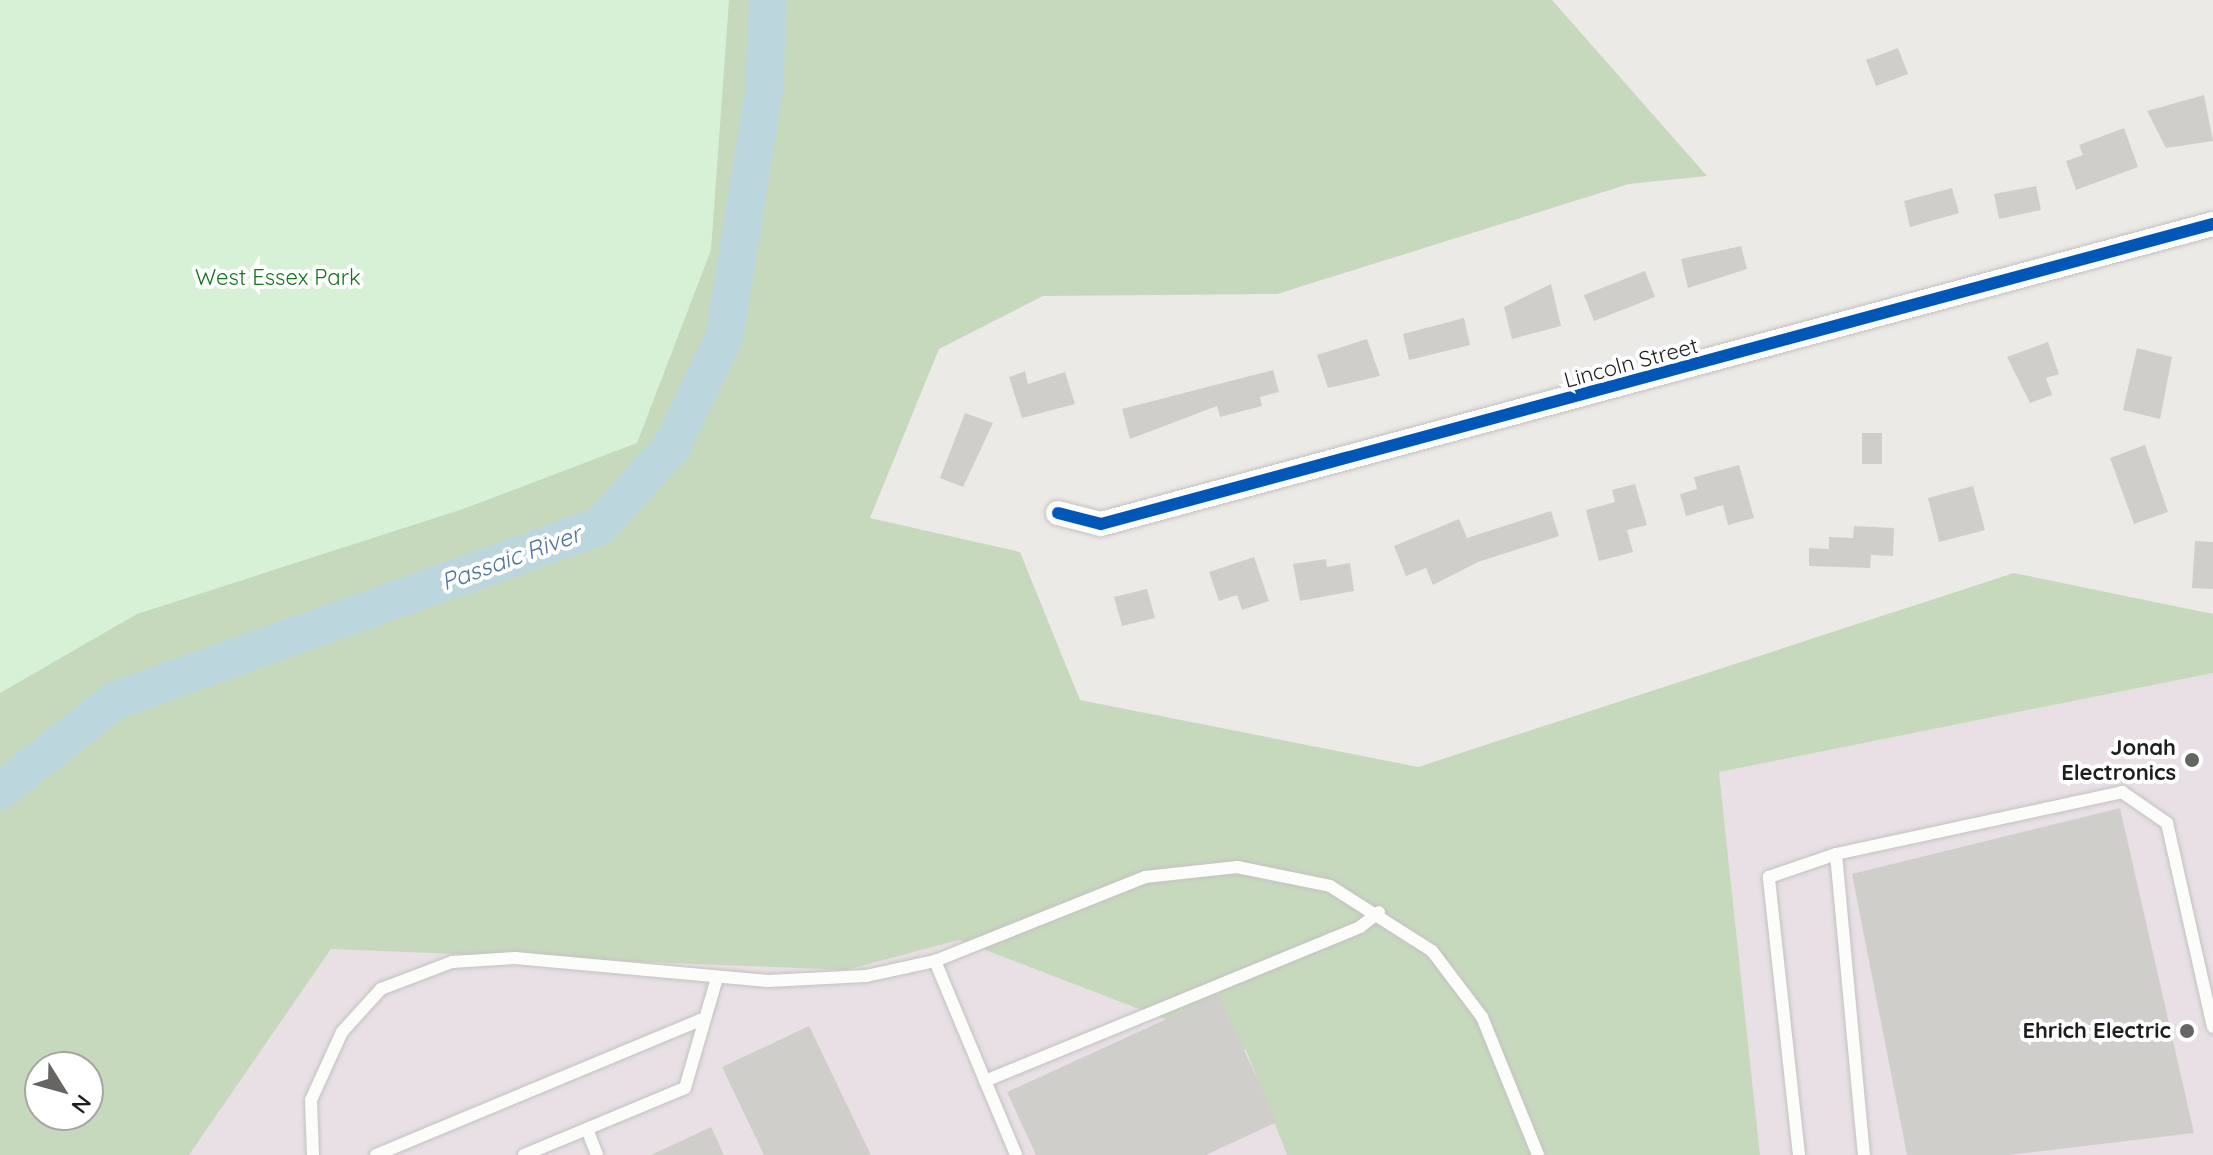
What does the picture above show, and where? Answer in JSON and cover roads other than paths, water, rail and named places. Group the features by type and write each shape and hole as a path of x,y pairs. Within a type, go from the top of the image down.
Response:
{"street":[{"name":"Lincoln Street","path":"1058,513 1101,524 2213,224"}],"lane":[{"path":"1799,1155 1769,877 1836,854 1980,818 2130,796 2167,823 2213,1027"},
{"path":"1836,854 1864,1155"},
{"path":"313,1155 308,1122 326,1059 360,1009 418,973 484,958 717,978 866,976 935,961 1145,877 1194,869 1302,877 1379,912 1432,951 1469,994 1538,1155"},
{"path":"985,1081 1360,927 1379,912"},
{"path":"935,961 1016,1155"},
{"path":"524,1155 685,1088 702,1019 717,978"},
{"path":"376,1155 702,1019"},
{"path":"587,1129 597,1155"}],"waterway":[{"name":"Passaic River","path":"0,791 114,701 600,526 672,446 724,338 764,91 768,0"}],"place":[{"name":"Jonah Electronics","path":"2192,760"},
{"name":"Ehrich Electric","path":"2187,1031"}],"park label":[{"name":"West Essex Park","path":"278,278"}]}
